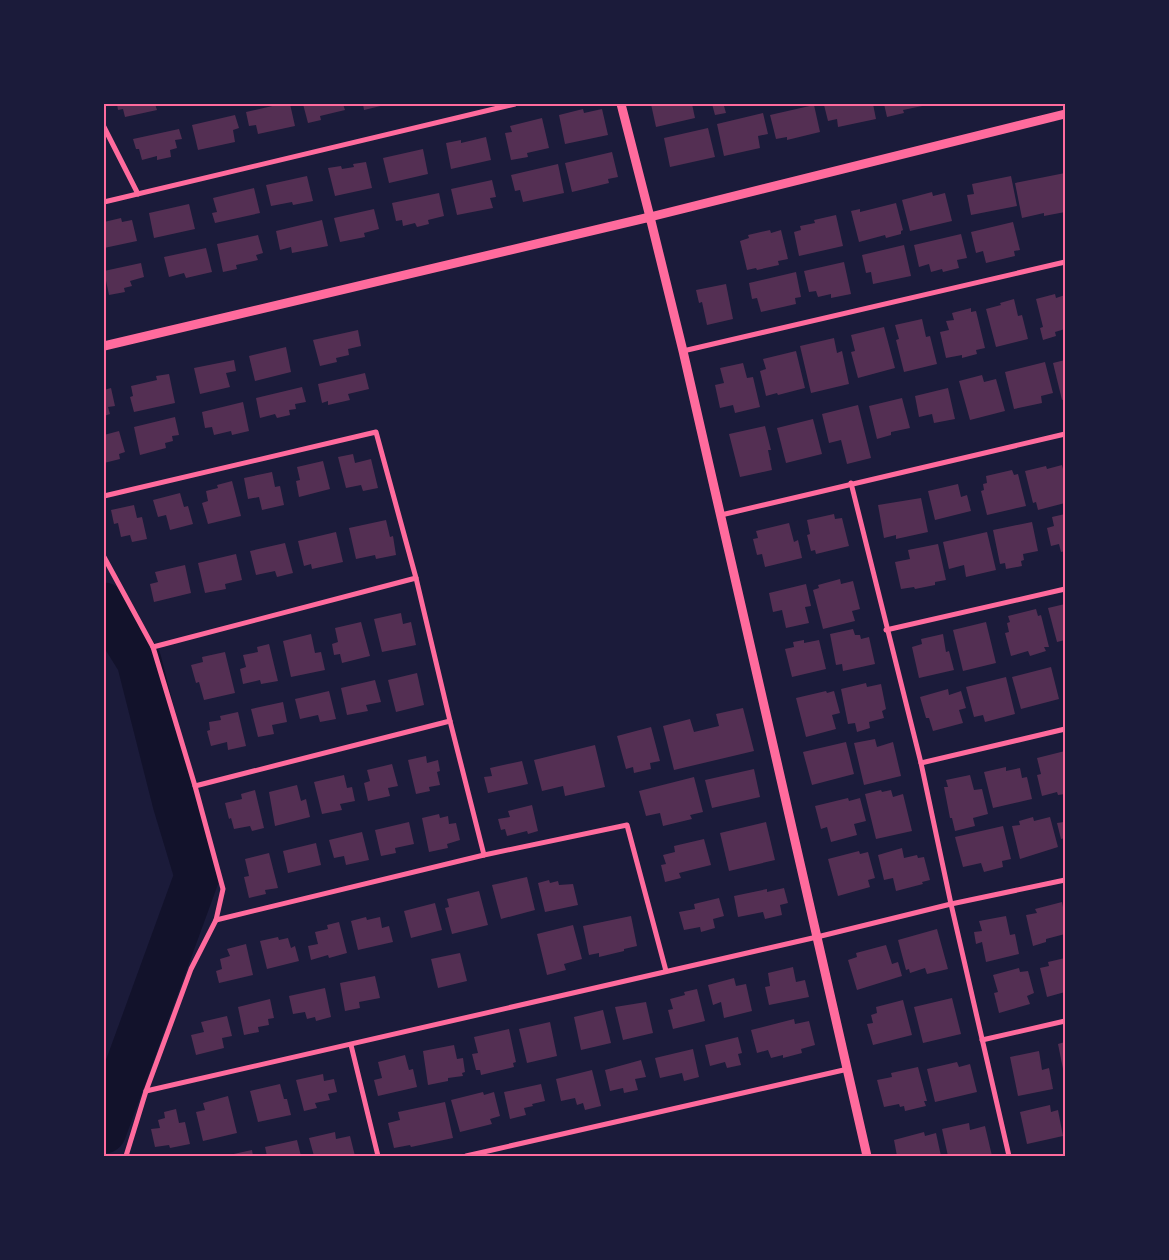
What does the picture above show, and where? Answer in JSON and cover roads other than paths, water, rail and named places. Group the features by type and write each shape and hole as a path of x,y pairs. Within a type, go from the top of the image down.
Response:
{"street":[{"path":"488,104 490,110"},
{"path":"104,202 515,104"},
{"path":"621,104 683,351 867,1156"},
{"path":"104,346 650,217 1065,114"},
{"path":"104,127 138,194"},
{"path":"683,351 1065,262"},
{"path":"104,496 376,432 416,578 484,855"},
{"path":"721,515 1065,434"},
{"path":"851,483 886,630 921,763 951,904 1009,1156"},
{"path":"104,557 153,647 195,786 223,889 216,920 192,969 146,1091 126,1156"},
{"path":"153,647 416,578"},
{"path":"886,630 1065,589"},
{"path":"195,786 450,721"},
{"path":"921,763 1065,729"},
{"path":"216,920 484,855 628,825 666,971"},
{"path":"146,1091 817,937 951,904 1065,880"},
{"path":"982,1040 1065,1021"},
{"path":"351,1045 378,1156"},
{"path":"466,1156 848,1069"}],"waterway":[{"path":"104,605 139,661 175,803 197,876 104,1131"}]}
